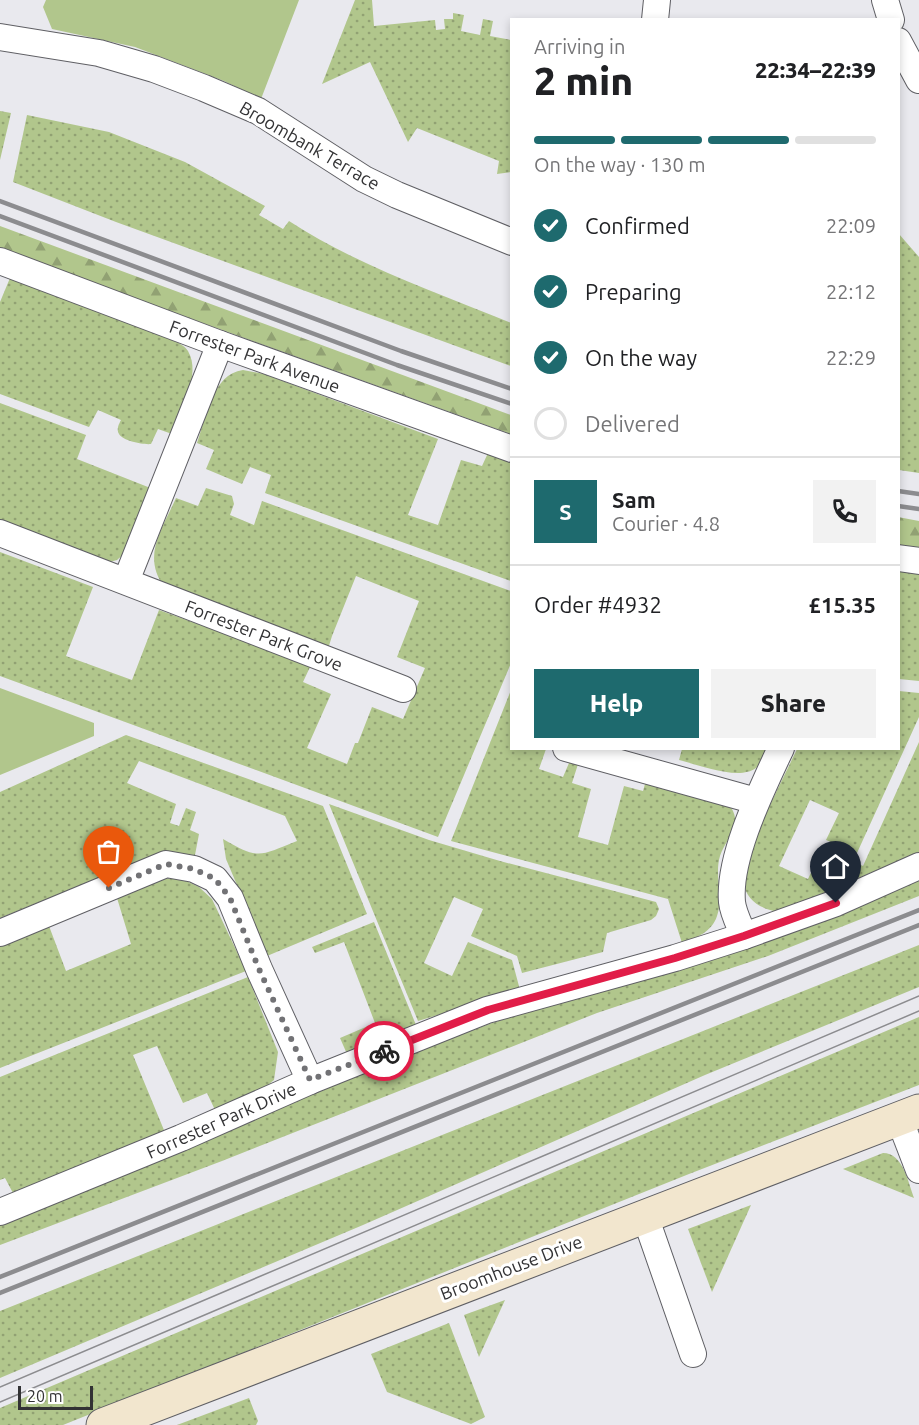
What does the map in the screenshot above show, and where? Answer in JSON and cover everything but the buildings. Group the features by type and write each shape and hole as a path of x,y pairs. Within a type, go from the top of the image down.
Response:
{"street":[{"path":"655,18 657,0"},
{"path":"885,0 890,18"},
{"name":"Broombank Terrace","path":"0,37 99,53 154,69 204,88 258,111 364,179 510,241"},
{"path":"900,44 919,80"},
{"name":"Forrester Park Avenue","path":"0,261 220,344 510,447"},
{"path":"126,581 220,344"},
{"name":"Forrester Park Grove","path":"0,533 403,689"},
{"path":"900,558 919,561"},
{"path":"573,750 756,801"},
{"path":"744,936 732,903 734,868 756,801 780,750"},
{"path":"0,933 166,864 194,869 215,879 230,898 259,969 310,1080"},
{"name":"Forrester Park Drive","path":"0,1212 181,1138 310,1080 488,1010 675,958 744,936 836,903 919,866"},
{"path":"909,1115 919,1170"},
{"name":"Broomhouse Drive","path":"103,1425 909,1115"},
{"path":"645,1216 693,1354"}],"green space":[{"path":"46,0 299,0 261,99 224,81 135,47 52,29 43,7"},
{"path":"355,0 372,0 374,26 435,20 436,30 445,29 444,19 453,19 453,13 464,15 461,31 480,35 483,19 493,21 490,36 510,40 510,172 497,174 499,161 417,128 408,142 370,62 322,84"},
{"path":"0,111 11,113 0,160"},
{"path":"27,115 109,132 185,162 265,206 259,215 283,229 289,221 341,251 369,264 510,323 510,366 116,222 13,182"},
{"path":"0,226 510,415 510,434 0,250"},
{"path":"900,235 919,257 919,473 900,470"},
{"path":"10,278 173,339 185,348 192,361 193,371 188,393 172,434 158,429 151,444 134,442 119,434 118,428 121,420 98,410 89,427 0,394 0,302"},
{"path":"243,370 264,374 438,439 408,515 438,525 461,460 482,466 488,453 510,460 510,581 265,493 271,475 250,467 242,484 206,469 214,450 197,443 207,410 217,388 232,373"},
{"path":"0,403 86,435 77,459 153,489 125,553 117,560 106,563 0,527"},
{"path":"206,488 232,496 234,504 230,515 254,525 262,501 510,591 510,665 438,837 0,676 0,552 93,587 66,656 132,680 159,610 311,665 303,682 331,694 307,748 347,764 372,707 403,719 425,668 397,657 419,601 356,576 328,649 165,588 158,576 154,554 160,532 176,498 198,506"},
{"path":"900,517 919,521 919,549 900,545"},
{"path":"900,571 919,574 919,681 900,679"},
{"path":"0,688 94,723 94,736 0,775"},
{"path":"900,691 919,693 919,717 857,853 826,840 839,813 810,800 779,866 808,879 823,847 863,866 919,742 919,852 779,912 766,909 751,899 743,881 749,854 797,750 900,750"},
{"path":"510,693 510,750 546,750 539,769 563,777 569,763 579,761 572,783 591,789 578,837 608,845 624,786 643,791 647,777 718,798 727,803 735,816 734,828 722,850 718,864 720,901 715,922 698,936 682,943 668,899 451,841"},
{"path":"126,735 323,806 367,914 267,956 226,859 223,839 252,853 259,854 274,850 297,841 285,816 139,761 127,783 176,804 170,823 179,826 186,808 196,812 190,830 199,834 195,855 167,853 153,856 0,918 0,792"},
{"path":"682,750 768,750 758,766 749,772 719,771 679,760"},
{"path":"329,804 429,840 656,902 659,909 651,920 607,933 603,952 522,973 517,956 471,936 483,909 454,897 424,963 452,976 468,942 512,960 520,990 418,1021"},
{"path":"919,877 919,896 768,956 597,1013 222,1161 0,1245 0,1224 425,1048 492,1023 745,946"},
{"path":"180,878 199,887 212,899 246,971 0,1068 0,945 49,926 66,971 131,944 117,898 163,879"},
{"path":"374,922 416,1025 347,1054 340,1038 375,1023 344,942 315,953 312,947"},
{"path":"919,945 919,987 705,1075 363,1225 0,1378 0,1311"},
{"path":"248,977 278,1052 274,1080 263,1089 215,1110 207,1093 183,1103 157,1046 133,1055 166,1135 13,1193 5,1178 0,1180 0,1077"},
{"path":"919,1017 919,1085 689,1174 63,1425 0,1425 0,1408"},
{"path":"883,1153 890,1154 900,1163 914,1198 843,1169"},
{"path":"751,1205 712,1292 688,1229"},
{"path":"505,1300 479,1357 464,1315"},
{"path":"449,1323 485,1417 471,1424 387,1392 371,1354"},
{"path":"249,1398 258,1421 256,1425 177,1425"}],"tram line":[{"path":"0,1387 919,996"},
{"path":"0,1402 919,1011"}],"railway":[{"path":"0,201 401,351 510,388"},
{"path":"0,216 397,365 510,403"},
{"path":"900,491 919,494"},
{"path":"900,506 919,509"},
{"path":"0,1277 919,910"},
{"path":"0,1293 919,925"}],"way so far":[{"path":"109,888 166,864 194,869 215,879 230,898 259,969 310,1080 384,1051"}],"route":[{"path":"384,1051 488,1010 675,958 836,903"}]}
